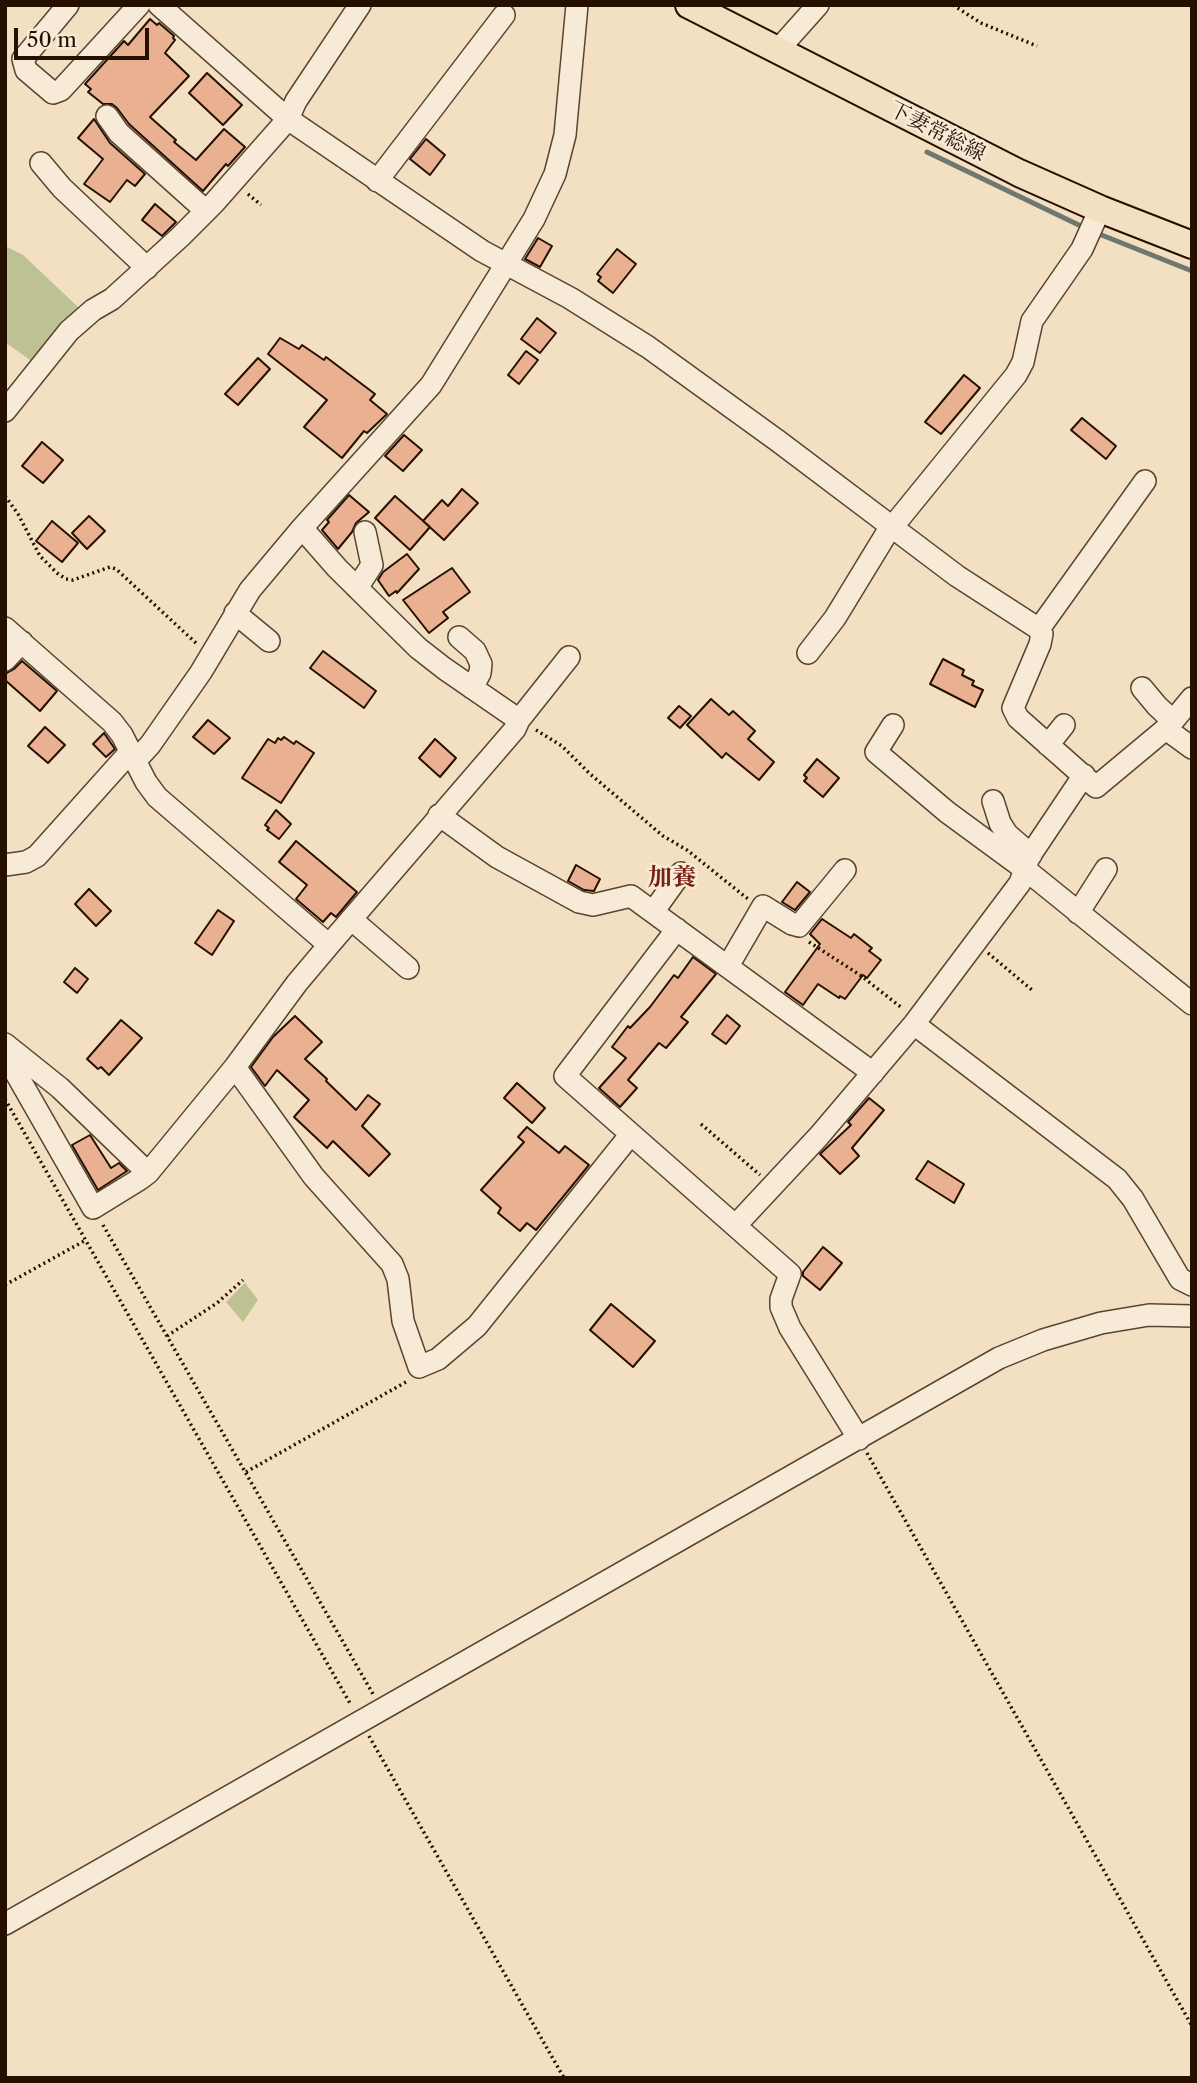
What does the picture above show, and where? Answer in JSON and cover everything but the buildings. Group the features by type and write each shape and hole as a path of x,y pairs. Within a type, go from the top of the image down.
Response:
{"main road":[{"name":"下妻常総線","path":"688,5 942,135 1095,222 1192,245"}],"street":[{"path":"68,5 23,59 26,70 53,93 61,90 139,5"},
{"path":"159,5 288,119 482,251 570,298 648,347 957,576 1039,629 1042,634 1040,644 1013,708 1018,718 1096,787 1170,725 1192,698"},
{"path":"5,411 69,331 93,310 112,299 206,211 288,119 296,101 360,5"},
{"path":"5,865 26,862 37,856 133,756 150,745 211,655 250,590 431,385 534,219 555,174 565,135 578,5"},
{"path":"776,51 818,5"},
{"path":"377,181 504,15"},
{"path":"107,116 119,132 206,211"},
{"path":"41,163 62,188 147,268"},
{"path":"808,653 835,618 893,527 1016,375 1023,362 1032,321 1095,222"},
{"path":"1039,629 1145,481"},
{"path":"302,528 357,588 418,648 518,722"},
{"path":"357,588 372,565 365,532"},
{"path":"234,613 269,640"},
{"path":"5,628 101,711 122,736 157,797 329,945"},
{"path":"459,637 475,651 481,664 480,673 472,688"},
{"path":"5,660 22,642"},
{"path":"5,1054 93,1208 148,1172 234,1067 287,996 518,722 569,657"},
{"path":"1142,688 1170,725 1192,748"},
{"path":"893,725 876,752 947,812 1028,863"},
{"path":"1048,744 1064,725"},
{"path":"736,1225 914,1024 1020,883 1028,863 1084,775"},
{"path":"993,801 1000,823 1028,863 1079,913 1190,997"},
{"path":"439,815 497,858 579,902 593,905 631,896 873,1073"},
{"path":"1079,913 1106,869"},
{"path":"728,966 763,906 799,926 845,870"},
{"path":"653,912 681,873"},
{"path":"351,919 408,968"},
{"path":"677,929 565,1076 790,1273 781,1299 786,1317 859,1439"},
{"path":"914,1024 1117,1179 1133,1199 1180,1279 1192,1285"},
{"path":"5,1044 61,1088 148,1172"},
{"path":"234,1067 314,1177 392,1264 398,1279 404,1321 419,1367 438,1359 477,1326 631,1134"},
{"path":"5,1924 999,1358 1043,1340 1101,1323 1149,1315 1192,1316"}],"path":[{"path":"953,5 981,23 1037,46"},
{"path":"5,496 18,514 40,556 57,573 73,580 110,568 116,569 173,624 211,655"},
{"path":"518,722 550,736 663,836"},
{"path":"977,941 1032,990"},
{"path":"5,1099 564,2078"},
{"path":"701,1124 773,1186"},
{"path":"93,1208 381,1709"},
{"path":"5,1285 86,1240"},
{"path":"167,1336 217,1303 243,1280"},
{"path":"245,1472 404,1385 419,1367"},
{"path":"859,1439 1192,2026"}],"green space":[{"path":"5,246 23,255 78,307 87,309 37,365 5,342"},
{"path":"245,1283 258,1300 243,1322 226,1302"}],"waterway":[{"path":"927,152 1085,228"},
{"path":"1094,232 1192,271"}],"district":[{"name":"加養","path":"672,878"}]}
